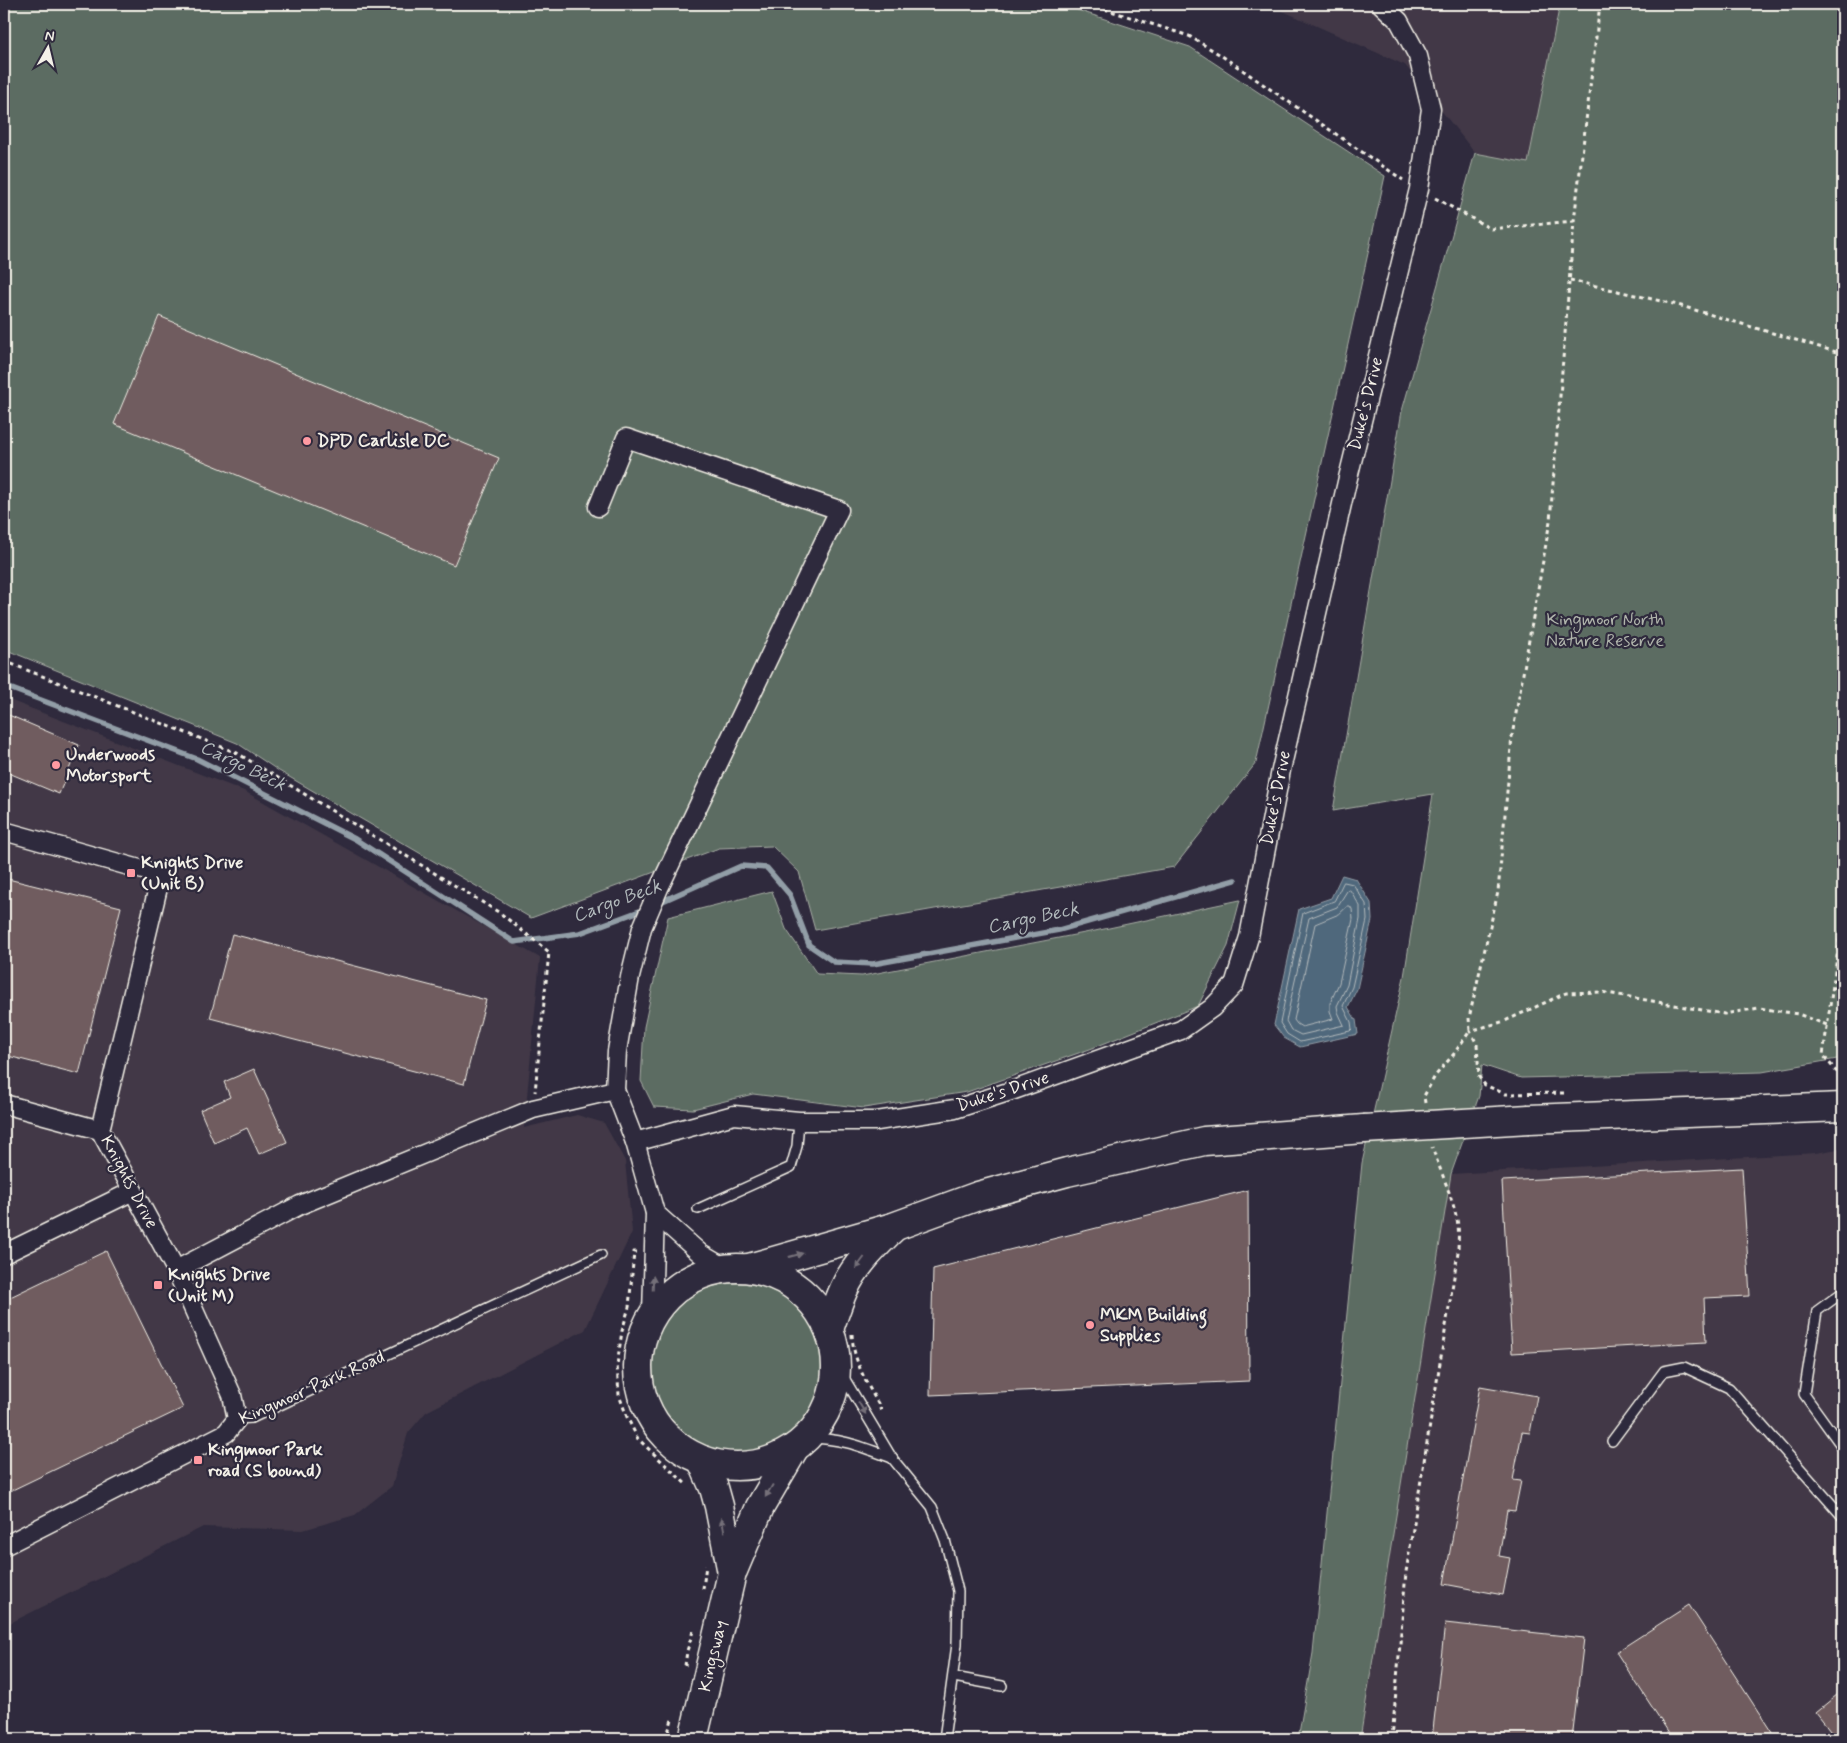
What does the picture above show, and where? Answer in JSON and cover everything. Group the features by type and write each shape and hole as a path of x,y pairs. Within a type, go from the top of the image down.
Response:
{"highway":[{"path":"801,1444 773,1460 750,1466 726,1466 702,1461 676,1447 655,1426 642,1399 636,1370 640,1341 652,1314 671,1291 696,1276 737,1268 893,1227 987,1194 1067,1172 1204,1141 1529,1119 1843,1107"},
{"path":"829,1329 844,1288 865,1257 893,1227"},
{"name":"Kingsway","path":"693,1739 732,1573 760,1507 801,1444 822,1419 832,1397 837,1366 834,1343 829,1329 816,1306 797,1288 774,1274 737,1268"},
{"name":"Kingsway","path":"702,1461 714,1488 719,1506 732,1573"}],"street":[{"name":"Duke's Drive","path":"635,1142 734,1115 799,1121 877,1121 964,1106 1182,1030 1212,1008 1234,985 1249,937 1281,770 1347,482 1419,189 1431,109 1418,56 1399,21 1382,4"},
{"path":"598,507 626,438 839,510 658,888 642,928 626,996 617,1051 615,1090 635,1142 655,1213 652,1314"},
{"name":"Knights Drive","path":"4,831 161,875 100,1130 176,1270 232,1396 237,1419"},
{"path":"176,1270 300,1205 533,1109 615,1090"},
{"path":"4,1104 100,1130"},
{"path":"4,1254 133,1191"},
{"path":"655,1213 701,1254 737,1268"},
{"name":"Kingmoor Park Road","path":"4,1546 226,1433 237,1419"}],"lane":[{"path":"698,1209 791,1167 797,1146 799,1121"},
{"name":"Kingmoor Park Road","path":"237,1419 252,1418 601,1255"},
{"path":"1843,1292 1818,1311 1804,1394 1843,1448"},
{"path":"837,1366 892,1458 932,1507 945,1540 958,1591 954,1677 944,1739"},
{"path":"1612,1441 1664,1371 1684,1367 1729,1388 1843,1517"},
{"path":"801,1444 830,1438 852,1443 892,1458"},
{"path":"954,1677 1002,1686"}],"path":[{"path":"1088,4 1189,36 1242,70 1398,178 1419,189"},
{"path":"1568,1093 1505,1094 1485,1085 1479,1077 1477,1044 1470,1030 1469,1018 1498,892 1512,736 1550,522 1574,221 1600,4"},
{"path":"1454,209 1491,228 1574,221"},
{"path":"1570,280 1678,305 1843,354"},
{"path":"4,661 237,753 500,913 548,952 533,1109"},
{"path":"1843,792 1843,797"},
{"path":"1843,916 1823,1055 1836,1071 1843,1074"},
{"path":"1426,1106 1424,1096 1435,1076 1453,1055 1470,1030 1505,1022 1566,994 1602,992 1724,1014 1760,1008 1798,1014 1827,1025"},
{"path":"1392,1739 1406,1572 1458,1252 1458,1227 1450,1191 1440,1171 1431,1143"}],"shaded area":[{"path":"1267,4 1560,4 1528,163 1475,153 1405,65"},
{"path":"4,698 244,791 540,958 524,1128 577,1115 604,1123 625,1161 632,1232 585,1330 426,1412 408,1433 392,1486 355,1515 303,1530 203,1527 4,1626"},
{"path":"1843,1148 1843,1739 1360,1739 1451,1174 1816,1153"}],"green space":[{"path":"4,4 1059,4 1190,47 1385,176 1256,763 1174,867 815,930 799,872 772,846 719,848 531,918 279,771 237,743 4,649"},
{"name":"Kingmoor North Nature Reserve","path":"1560,4 1843,4 1843,1058 1762,1072 1521,1078 1482,1065 1479,1096 1451,1174 1360,1739 1298,1739 1313,1653 1362,1163 1404,977 1433,794 1333,811 1402,411 1475,153 1528,163"},
{"path":"772,891 786,929 817,974 862,976 1095,931 1240,900 1228,946 1198,1006 1090,1049 967,1092 864,1108 753,1094 693,1109 654,1107 641,1081 644,1027 668,917"},
{"path":"729,1283 745,1283 770,1289 791,1302 803,1314 816,1335 822,1368 816,1401 803,1422 791,1434 770,1447 745,1453 729,1453 704,1447 683,1434 671,1422 658,1401 652,1376 652,1360 658,1335 671,1314 683,1302 704,1289"}],"water":[{"path":"1342,875 1356,879 1371,903 1372,920 1357,989 1348,1007 1356,1020 1358,1034 1300,1047 1284,1038 1274,1025 1299,909 1331,898"}],"building":[{"name":"DPD Carlisle DC","path":"159,316 499,458 454,565 114,424"},
{"path":"4,713 79,745 59,794 4,771"},
{"path":"4,878 121,907 79,1074 4,1055"},
{"path":"232,934 486,1000 464,1084 210,1018"},
{"path":"254,1069 287,1142 259,1154 247,1128 214,1143 200,1110 230,1097 224,1082"},
{"path":"1742,1168 1750,1296 1704,1298 1706,1342 1512,1353 1502,1181"},
{"name":"MKM Building Supplies","path":"1248,1190 1249,1381 930,1395 933,1269"},
{"path":"106,1251 183,1408 4,1494 4,1300"},
{"path":"1480,1386 1537,1396 1530,1433 1522,1432 1513,1480 1521,1481 1515,1511 1507,1510 1499,1556 1510,1558 1503,1595 1444,1584"},
{"path":"1689,1605 1776,1739 1673,1739 1616,1652"},
{"path":"1445,1623 1584,1638 1572,1739 1432,1739"},
{"path":"1843,1690 1843,1739 1837,1739 1816,1712"}],"waterway":[{"name":"Cargo Beck","path":"4,686 197,759 355,839 514,942 580,933 645,909"},
{"name":"Cargo Beck","path":"656,904 741,866 767,868 790,895 809,945 834,962 873,964 1059,930 1235,880"}],"place":[{"name":"DPD Carlisle DC","path":"307,441"},
{"name":"Underwoods Motorsport","path":"56,765"},
{"name":"Knights Drive (Unit B)","path":"131,873"},
{"name":"Knights Drive (Unit M)","path":"158,1285"},
{"name":"MKM Building Supplies","path":"1090,1325"},
{"name":"Kingmoor Park road (S bound)","path":"198,1460"}]}
